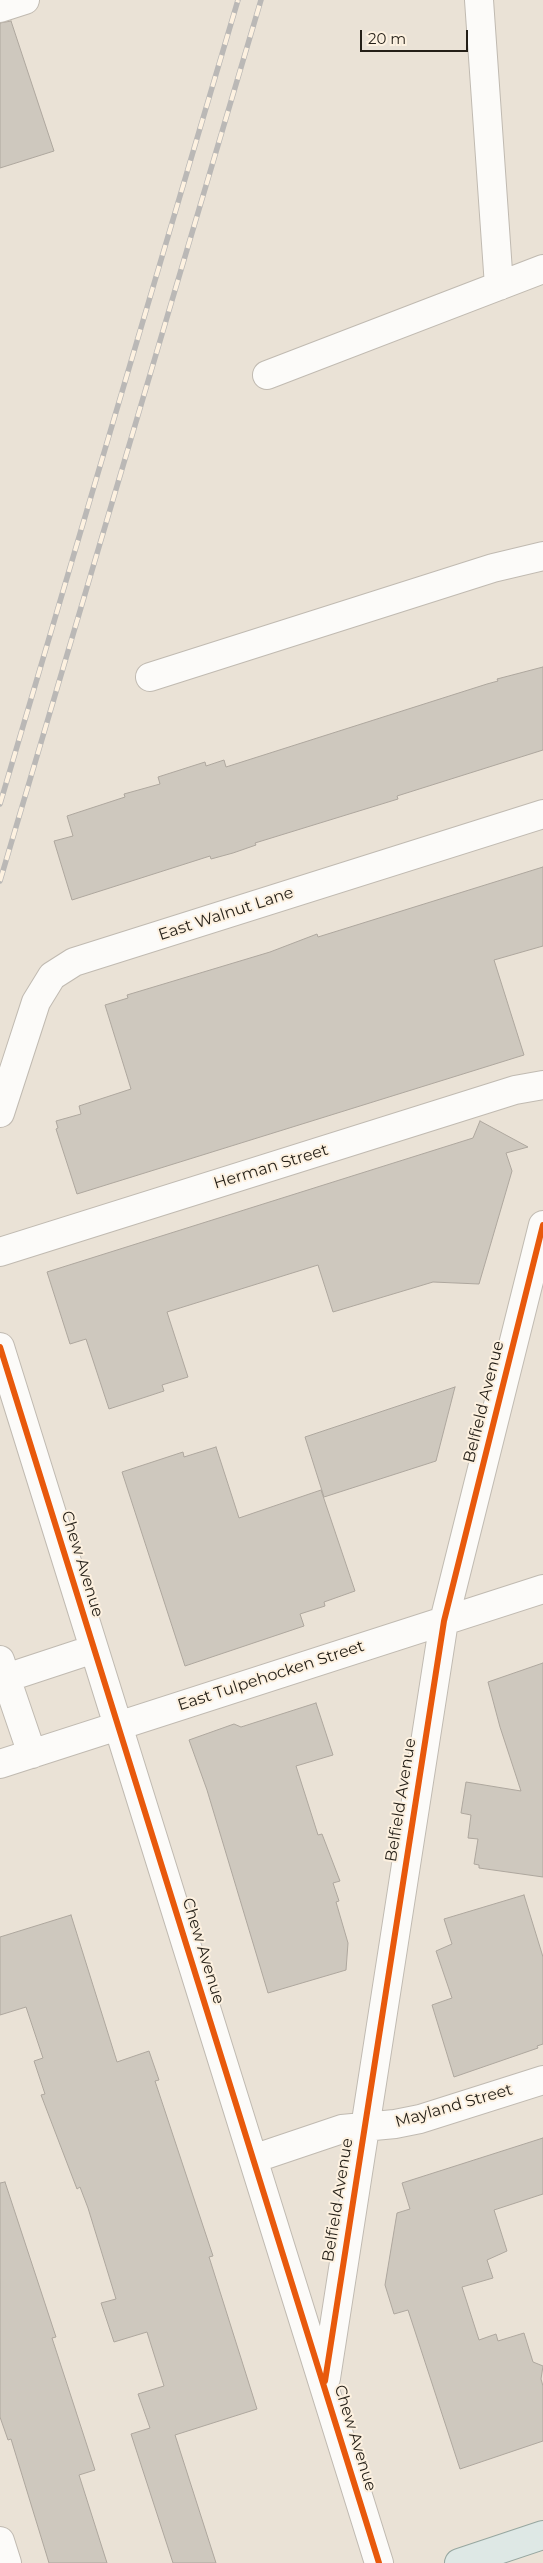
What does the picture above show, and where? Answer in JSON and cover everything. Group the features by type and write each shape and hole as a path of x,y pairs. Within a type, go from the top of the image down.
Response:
{"main road":[{"path":"459,2563 543,2535"}],"street":[{"path":"0,8 25,0"},
{"path":"479,0 499,286"},
{"path":"267,375 543,269"},
{"path":"150,677 493,568 543,556"},
{"name":"East Walnut Lane","path":"0,1113 36,1002 52,976 74,962 543,814"},
{"name":"Herman Street","path":"0,1252 515,1090 543,1085"},
{"name":"Belfield Avenue","path":"325,2386 444,1621 543,1226"},
{"name":"Chew Avenue","path":"0,1347 10,1415 94,1649 380,2563"},
{"name":"East Tulpehocken Street","path":"0,1764 543,1589"},
{"path":"32,1754 3,1669 94,1649"},
{"name":"Mayland Street","path":"253,2159 342,2129 395,2124 420,2119 543,2080"},
{"path":"0,2540 7,2563"}],"building":[{"path":"11,21 54,151 0,168 0,23"},
{"path":"543,667 543,750 397,796 398,799 255,843 256,845 233,853 211,859 210,856 72,900 54,841 73,836 67,816 125,797 124,794 160,784 158,777 205,762 206,766 224,760 226,767 498,681 497,679"},
{"path":"543,867 543,946 494,960 524,1055 77,1194 56,1129 58,1128 56,1121 81,1114 79,1106 131,1089 105,1005 128,998 127,995 270,952 317,934 318,937"},
{"path":"480,1121 528,1147 506,1153 512,1171 479,1284 433,1282 333,1312 318,1265 167,1312 188,1377 162,1385 164,1391 109,1409 86,1339 70,1344 47,1272 473,1138"},
{"path":"455,1387 436,1461 324,1497 305,1437"},
{"path":"216,1447 239,1518 321,1490 355,1591 324,1602 325,1606 300,1614 304,1626 185,1666 122,1472 183,1452 184,1457"},
{"path":"543,1663 543,1877 479,1868 479,1865 474,1864 478,1839 468,1838 471,1815 461,1813 466,1782 521,1791 500,1727 488,1682"},
{"path":"316,1703 333,1755 296,1766 318,1835 322,1834 340,1881 333,1883 339,1901 336,1902 348,1943 346,1970 268,1993 207,1790 189,1740 234,1724 241,1727"},
{"path":"524,1895 543,1957 543,2044 537,2046 538,2048 454,2077 432,2005 452,1998 436,1951 452,1944 444,1919"},
{"path":"71,1915 117,2062 149,2051 159,2080 155,2081 213,2256 209,2257 257,2409 175,2435 216,2563 173,2563 131,2434 150,2428 138,2394 164,2386 147,2332 114,2342 101,2303 116,2299 88,2208 80,2187 77,2189 41,2095 45,2094 34,2061 43,2058 26,2007 0,2015 0,1937"},
{"path":"543,2138 543,2194 494,2210 507,2251 487,2260 493,2278 462,2287 479,2340 496,2334 498,2341 524,2333 533,2362 543,2366 541,2379 543,2386 543,2441 460,2469 408,2310 394,2314 385,2285 397,2213 410,2209 402,2183"},
{"path":"5,2182 56,2337 52,2338 95,2470 79,2475 107,2563 49,2563 11,2439 8,2440 0,2417 0,2183"}],"railway":[{"path":"0,804 238,0"},
{"path":"0,881 261,0"}],"cycle path":[{"path":"325,2381 444,1621 543,1225"},
{"path":"0,1347 379,2563"}]}
